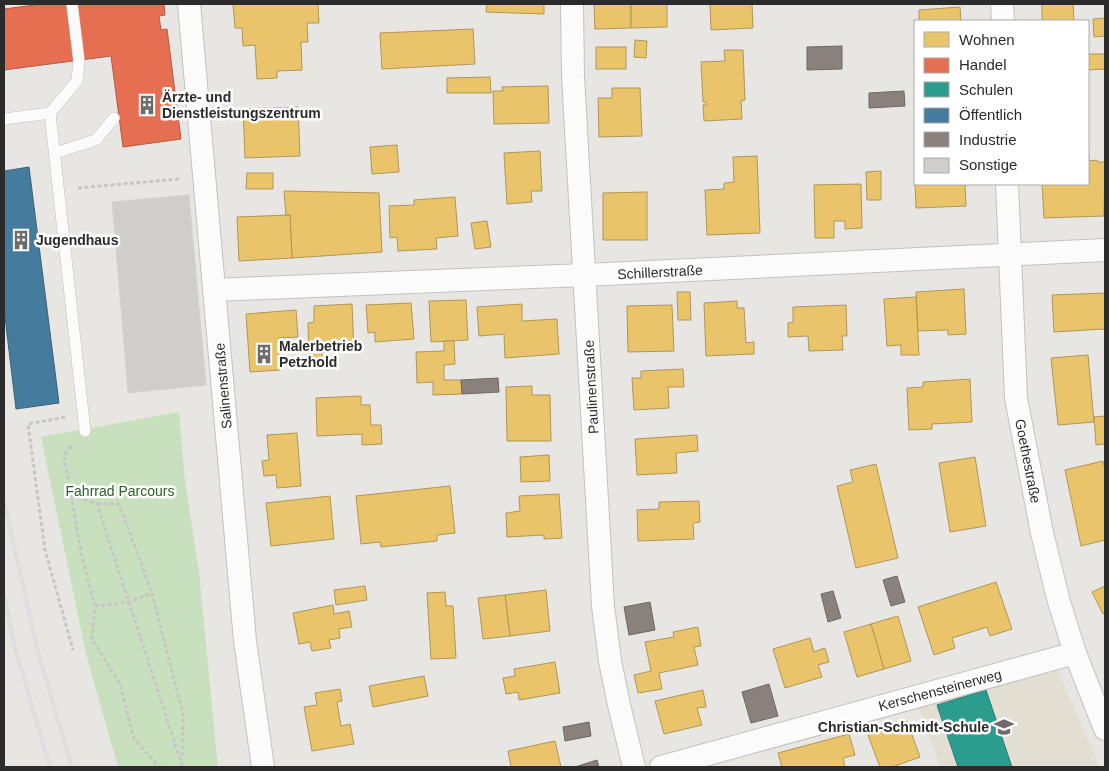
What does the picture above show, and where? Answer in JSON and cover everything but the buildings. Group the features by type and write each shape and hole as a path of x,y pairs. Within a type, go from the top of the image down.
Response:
{"street":[{"name":"Salinenstraße","path":"189,4 245,641 263,767"},
{"name":"Paulinenstraße","path":"572,4 573,76 603,606 613,679 634,767"},
{"path":"1002,4 1003,20"},
{"name":"Goethestraße","path":"1007,185 1016,398 1042,533 1059,602 1075,653 1104,725"},
{"name":"Schillerstraße","path":"214,290 585,275 1105,250"},
{"name":"Kerschensteinerweg","path":"661,767 1075,653"}],"lane":[{"path":"4,119 50,113 77,81 79,61 72,4"},
{"path":"50,113 85,431"},
{"path":"55,153 96,140 114,118"}],"path":[{"path":"58,190 204,177"},
{"path":"73,650 45,550 28,424 83,414"},
{"path":"85,431 64,455 82,558 95,606 92,639 120,684 134,739 159,767"},
{"path":"71,495 97,504 119,504 152,593 183,714 181,762"},
{"path":"97,504 182,767"},
{"path":"95,606 129,602 152,593"}],"shaded area":[{"name":"Christian-Schmidt-Schule","path":"1055,664 1100,767 940,767 918,705"}],"green space":[{"name":"Fahrrad Parcours","path":"179,412 185,481 199,572 218,767 118,767 86,654 41,437"}],"railway":[{"path":"4,501 38,652 72,767"},
{"path":"4,595 16,652 50,767"}],"place":[{"name":"Ärzte- und Dienstleistungszentrum","path":"147,105"},
{"name":"Jugendhaus","path":"21,240"},
{"name":"Malerbetrieb Petzhold","path":"264,354"},
{"name":"Christian-Schmidt-Schule","path":"1004,727"}]}
